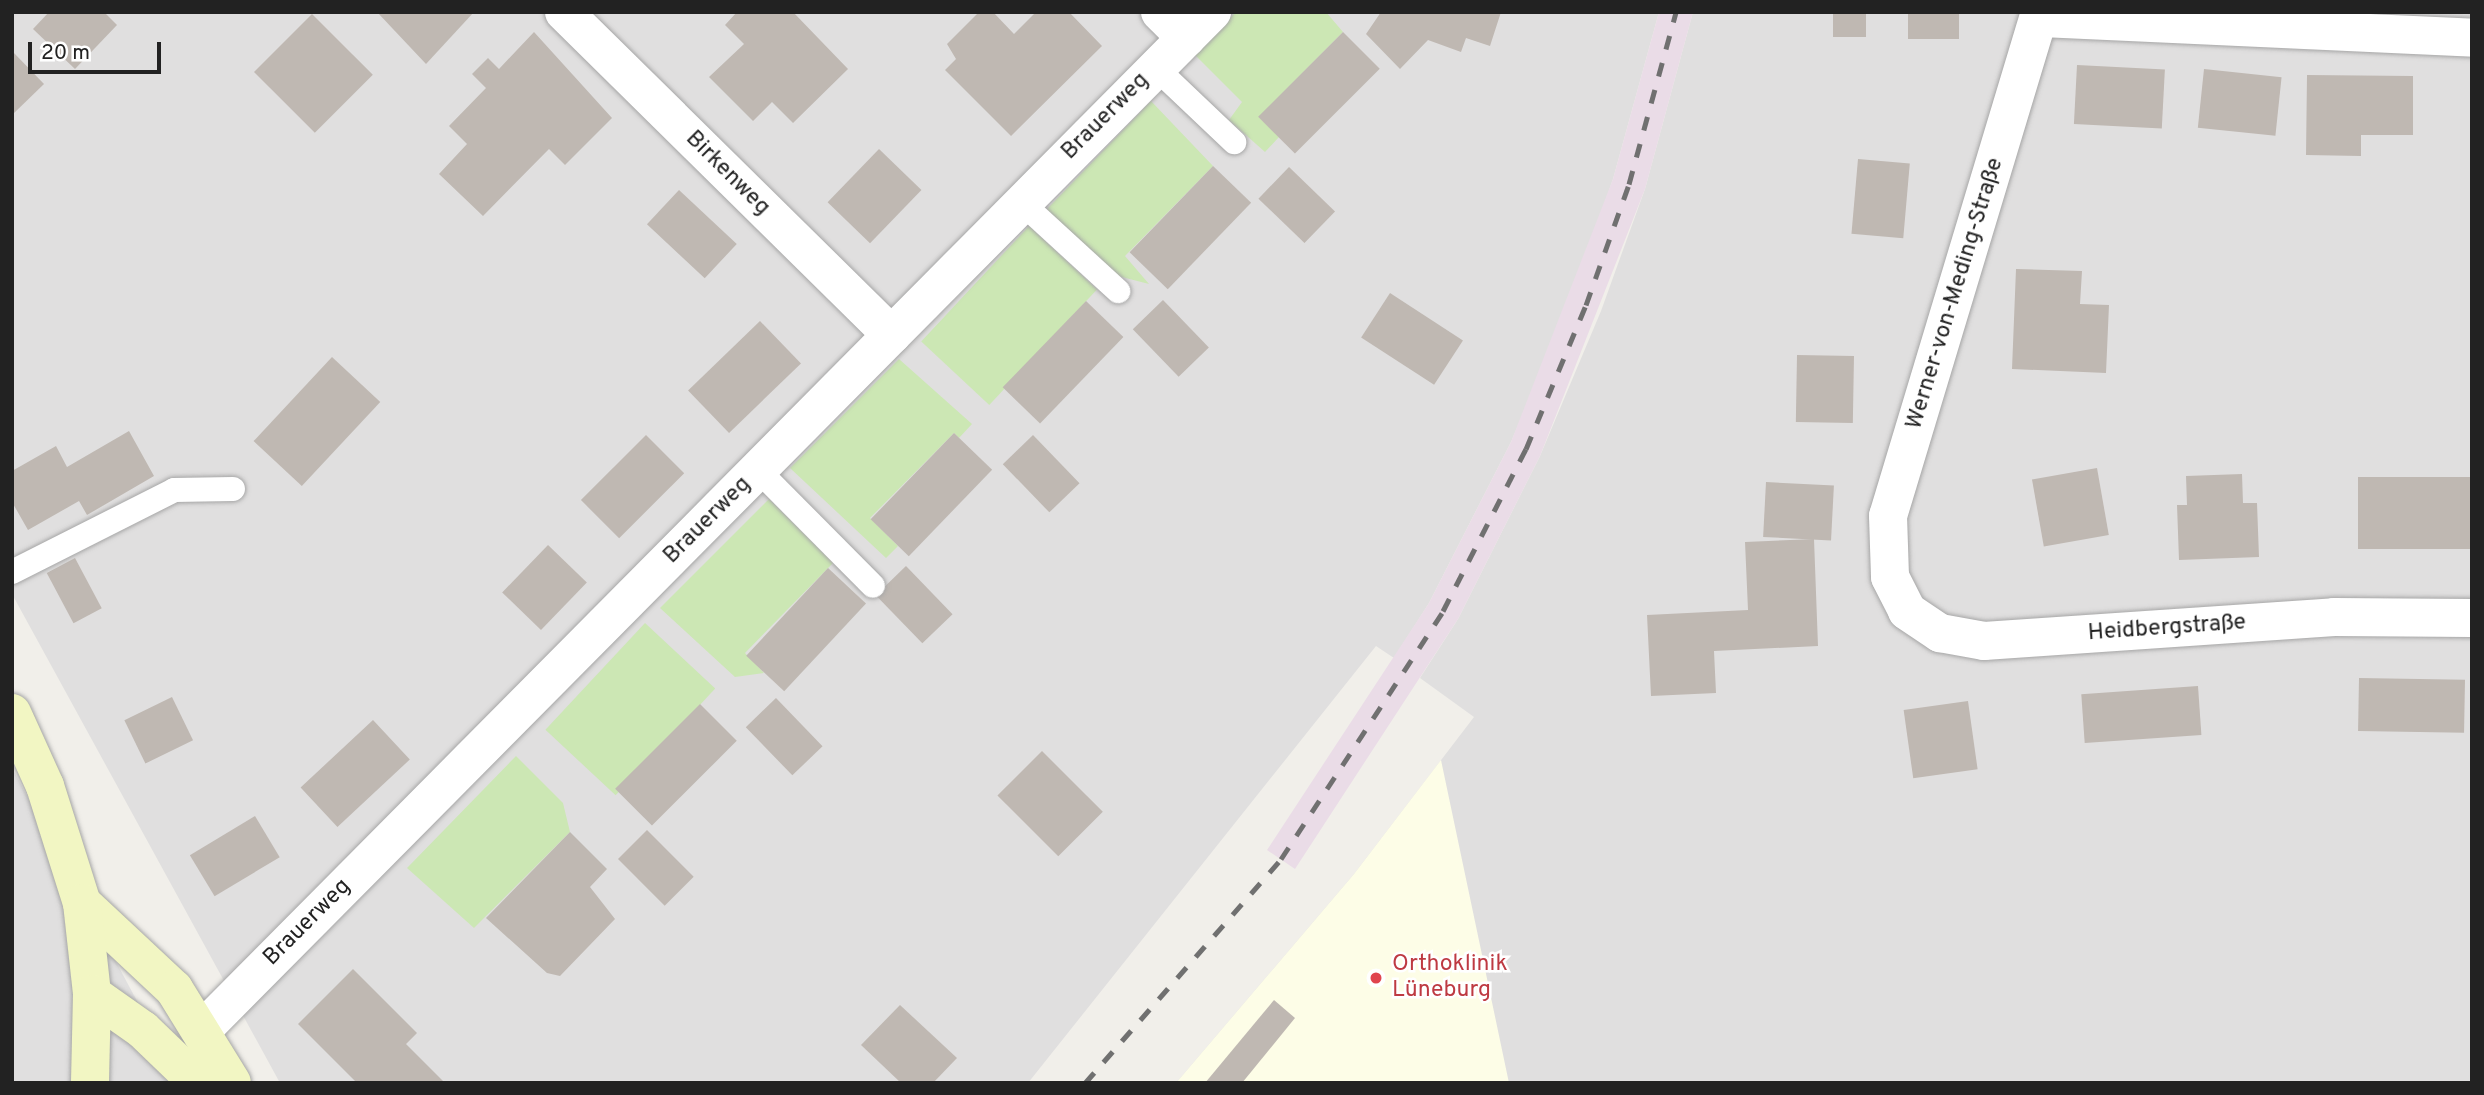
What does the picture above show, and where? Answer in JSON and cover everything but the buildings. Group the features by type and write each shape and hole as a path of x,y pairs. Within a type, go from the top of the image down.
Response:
{"street":[{"name":"Birkenweg","path":"564,12 891,335"},
{"path":"2039,15 2472,38"},
{"name":"Werner-von-Meding-Straße","path":"1890,578 1888,516 2039,15"},
{"name":"Brauerweg","path":"203,1029 1156,68 1186,21"},
{"name":"Heidbergstraße","path":"1890,578 1907,611 1940,634 1984,641 2334,617 2472,618"},
{"path":"12,713 45,786 82,903 92,994 90,1083"},
{"path":"82,903 174,989 203,1029 232,1083"},
{"path":"92,994 144,983 174,989"},
{"path":"92,994 143,1030 198,1083"}],"lane":[{"path":"1156,68 1234,142"},
{"path":"1021,202 1118,290"},
{"path":"758,470 873,586"},
{"path":"12,572 174,490 233,489"}],"shaded area":[{"path":"12,12 1659,12 1613,179 1571,299 1511,442 1429,603 1394,658 1376,646 1028,1083 280,1083 12,594"},
{"path":"1659,12 1693,12 1645,189 1540,456 1458,619 1295,869 1267,850 1429,603 1511,442 1613,179"},
{"path":"1693,12 2472,12 2472,1083 1176,1083 1354,874 1474,717 1420,678 1458,619 1540,456 1601,311 1645,189"},
{"name":"Orthoklinik Lüneburg","path":"1441,760 1509,1083 1176,1083 1354,874"},
{"path":"12,768 181,1083 12,1083"}],"green space":[{"path":"1236,12 1326,12 1343,32 1259,117 1279,137 1265,152 1229,120 1242,102 1194,54"},
{"path":"1151,101 1213,166 1125,256 1149,284 1114,275 1046,210"},
{"path":"1029,226 1097,289 989,405 921,342"},
{"path":"899,359 972,424 959,438 954,433 870,518 898,546 886,558 790,468"},
{"path":"769,499 833,563 745,653 764,673 735,677 660,608"},
{"path":"645,623 715,688 616,795 545,730"},
{"path":"516,756 563,803 570,832 474,928 407,868"}],"railway":[{"path":"1085,1083 1281,859 1443,611 1526,449 1586,305 1629,184 1676,12"}],"place":[{"name":"Orthoklinik Lüneburg","path":"1376,978"}]}
